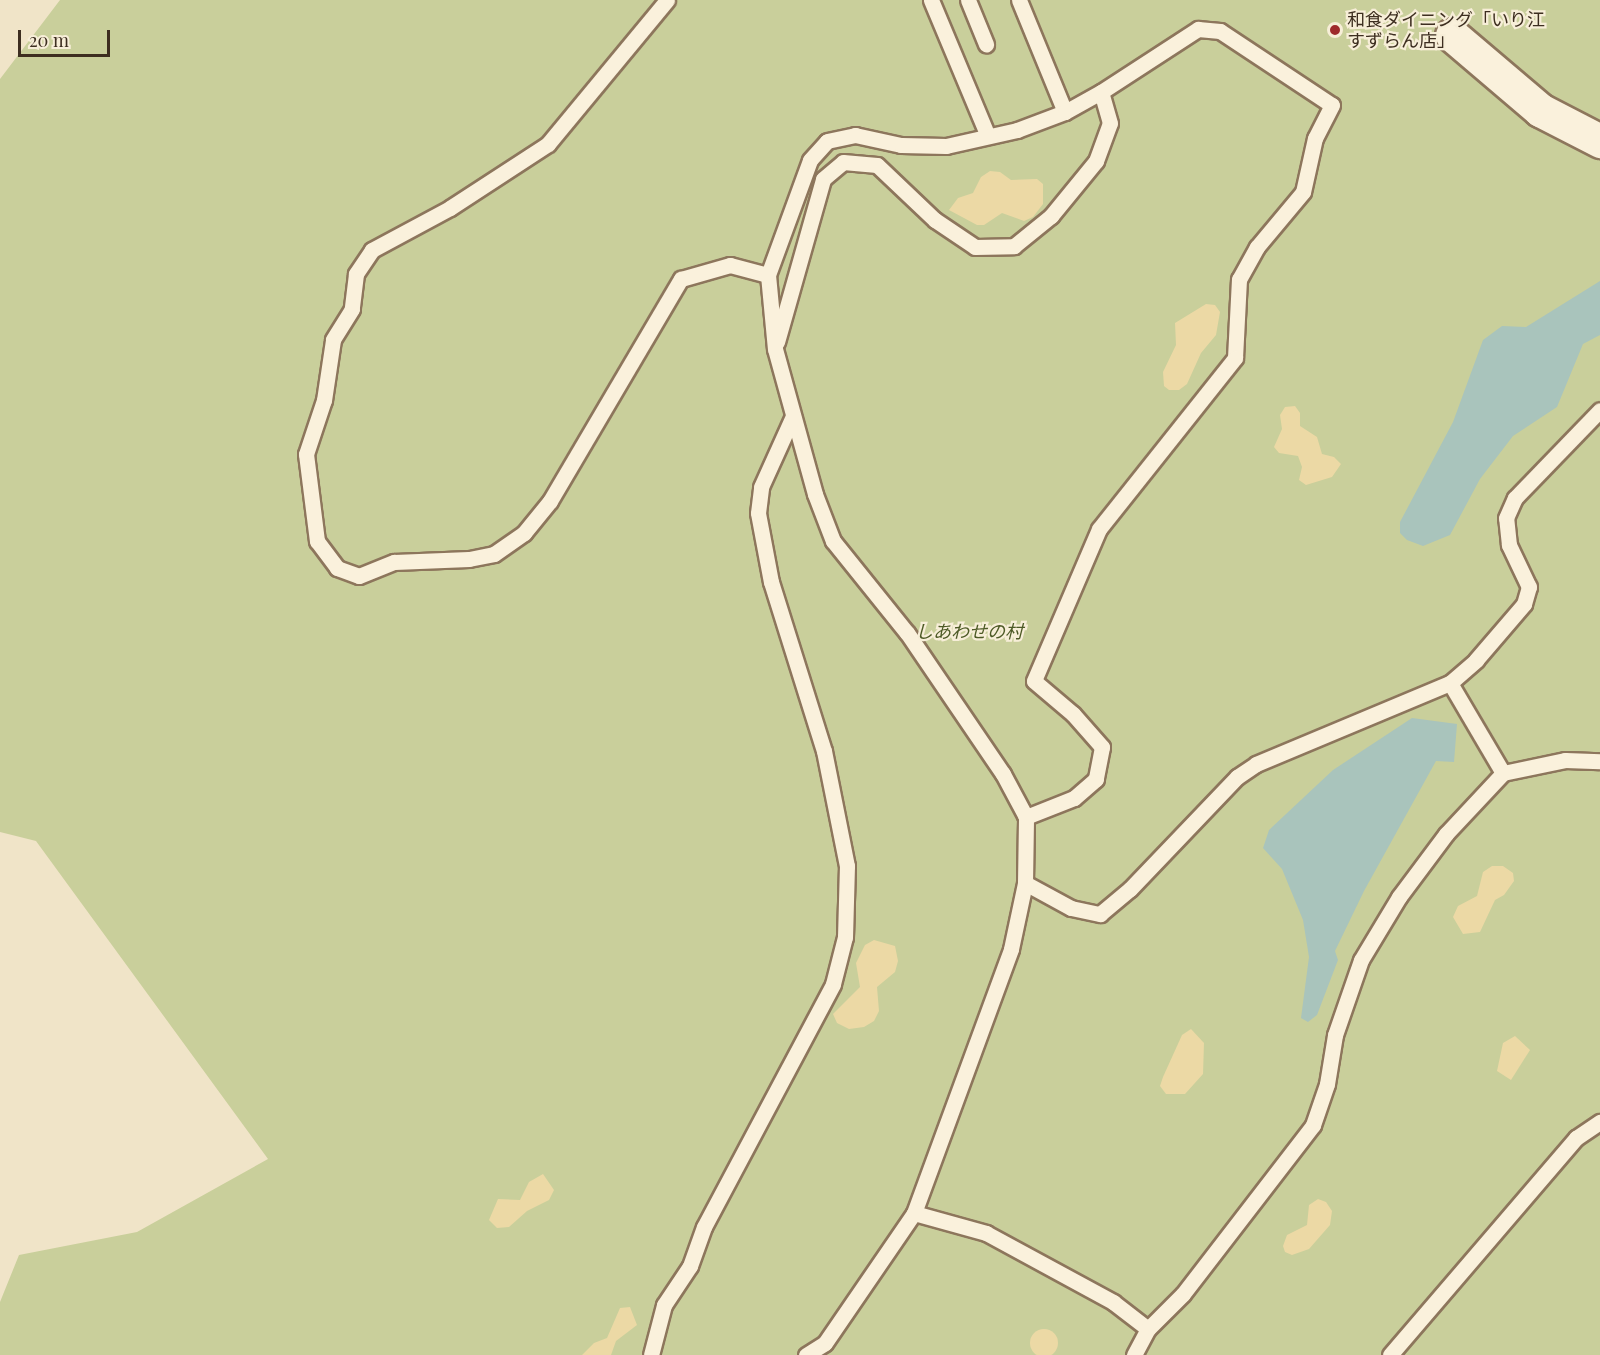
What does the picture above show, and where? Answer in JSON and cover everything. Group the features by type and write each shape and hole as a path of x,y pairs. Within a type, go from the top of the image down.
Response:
{"street":[{"path":"1452,35 1540,110 1600,141"}],"lane":[{"path":"667,0 548,144 450,208 372,250 356,274 352,309 333,340 324,400 306,454 317,542 337,568 359,576 394,562 469,560 494,554 524,533 550,501 681,279 730,265 768,275"},
{"path":"931,0 988,136"},
{"path":"968,0 986,45"},
{"path":"1019,0 1065,112"},
{"path":"806,1355 831,1335 914,1213 1011,949 1025,883 1026,817 1003,774 908,633 833,541 774,349 768,275 810,160 827,141 855,135 901,146 946,146 988,136 1065,112 1101,92 1198,29 1220,31 1332,105 1315,138 1304,192 1257,247 1239,279 1235,358 1099,529 1034,681 1073,714 1102,747 1096,779 1074,798 1026,817"},
{"path":"774,349 823,178 843,162 877,165 935,220 975,247 1014,246 1051,216 1096,161 1110,123 1101,92"},
{"path":"1025,883 1071,908 1100,914 1130,889 1237,777 1256,764 1450,683 1476,660 1524,604 1529,587 1509,544 1506,518 1515,498 1600,410"},
{"path":"651,1355 664,1305 690,1266 704,1227 833,984 845,937 847,866 824,751 771,582 758,513 761,487 793,416"},
{"path":"1450,683 1503,773"},
{"path":"1134,1355 1148,1329 1183,1294 1313,1125 1327,1084 1335,1035 1361,960 1399,897 1446,834 1503,773 1565,760 1600,761"},
{"path":"1390,1355 1576,1138 1600,1122"},
{"path":"914,1213 986,1233 1113,1302 1148,1329"}],"green space":[{"name":"しあわせの村","path":"60,0 1600,0 1600,1355 0,1355 0,1302 19,1255 137,1232 268,1159 36,841 0,832 0,79"}],"sand":[{"path":"990,171 1000,172 1011,180 1037,179 1043,184 1043,204 1033,217 1024,221 1002,213 984,225 977,225 949,210 958,198 973,193 981,177"},
{"path":"1206,304 1215,305 1220,312 1216,335 1201,353 1187,384 1179,390 1169,390 1164,386 1163,372 1176,345 1175,323"},
{"path":"1295,406 1300,413 1300,426 1317,437 1322,454 1334,457 1341,464 1332,477 1306,485 1299,480 1302,467 1298,456 1279,453 1274,447 1282,429 1280,415 1285,407"},
{"path":"1492,866 1503,866 1513,873 1514,881 1504,895 1495,900 1480,932 1463,934 1453,917 1458,906 1477,896 1483,872"},
{"path":"874,940 895,946 898,961 895,972 877,987 879,1011 874,1021 864,1027 849,1029 837,1023 833,1014 860,987 856,963 865,945"},
{"path":"1191,1029 1204,1043 1203,1074 1185,1094 1166,1094 1160,1086 1163,1077 1182,1035"},
{"path":"1515,1036 1530,1050 1511,1080 1497,1071 1503,1043"},
{"path":"543,1174 554,1190 549,1200 527,1211 509,1227 497,1228 489,1220 498,1199 520,1200 529,1182"},
{"path":"1318,1199 1326,1202 1332,1211 1330,1225 1309,1249 1292,1255 1285,1252 1283,1246 1287,1235 1307,1225 1309,1205"},
{"path":"630,1307 637,1325 616,1341 611,1355 582,1355 594,1343 607,1338 620,1308"},
{"path":"1044,1329 1054,1333 1058,1343 1054,1353 1044,1357 1034,1353 1030,1343 1034,1333"}],"water":[{"path":"1600,281 1600,335 1583,344 1557,407 1513,436 1480,479 1450,535 1423,546 1407,540 1400,533 1400,522 1453,422 1483,340 1502,326 1526,327"},
{"path":"1412,718 1457,724 1454,762 1436,761 1364,891 1335,951 1338,960 1317,1015 1308,1022 1301,1018 1309,957 1303,920 1282,869 1263,848 1269,830 1333,770"}],"place":[{"name":"和食ダイニング「いり江 すずらん店」","path":"1335,30"}]}
